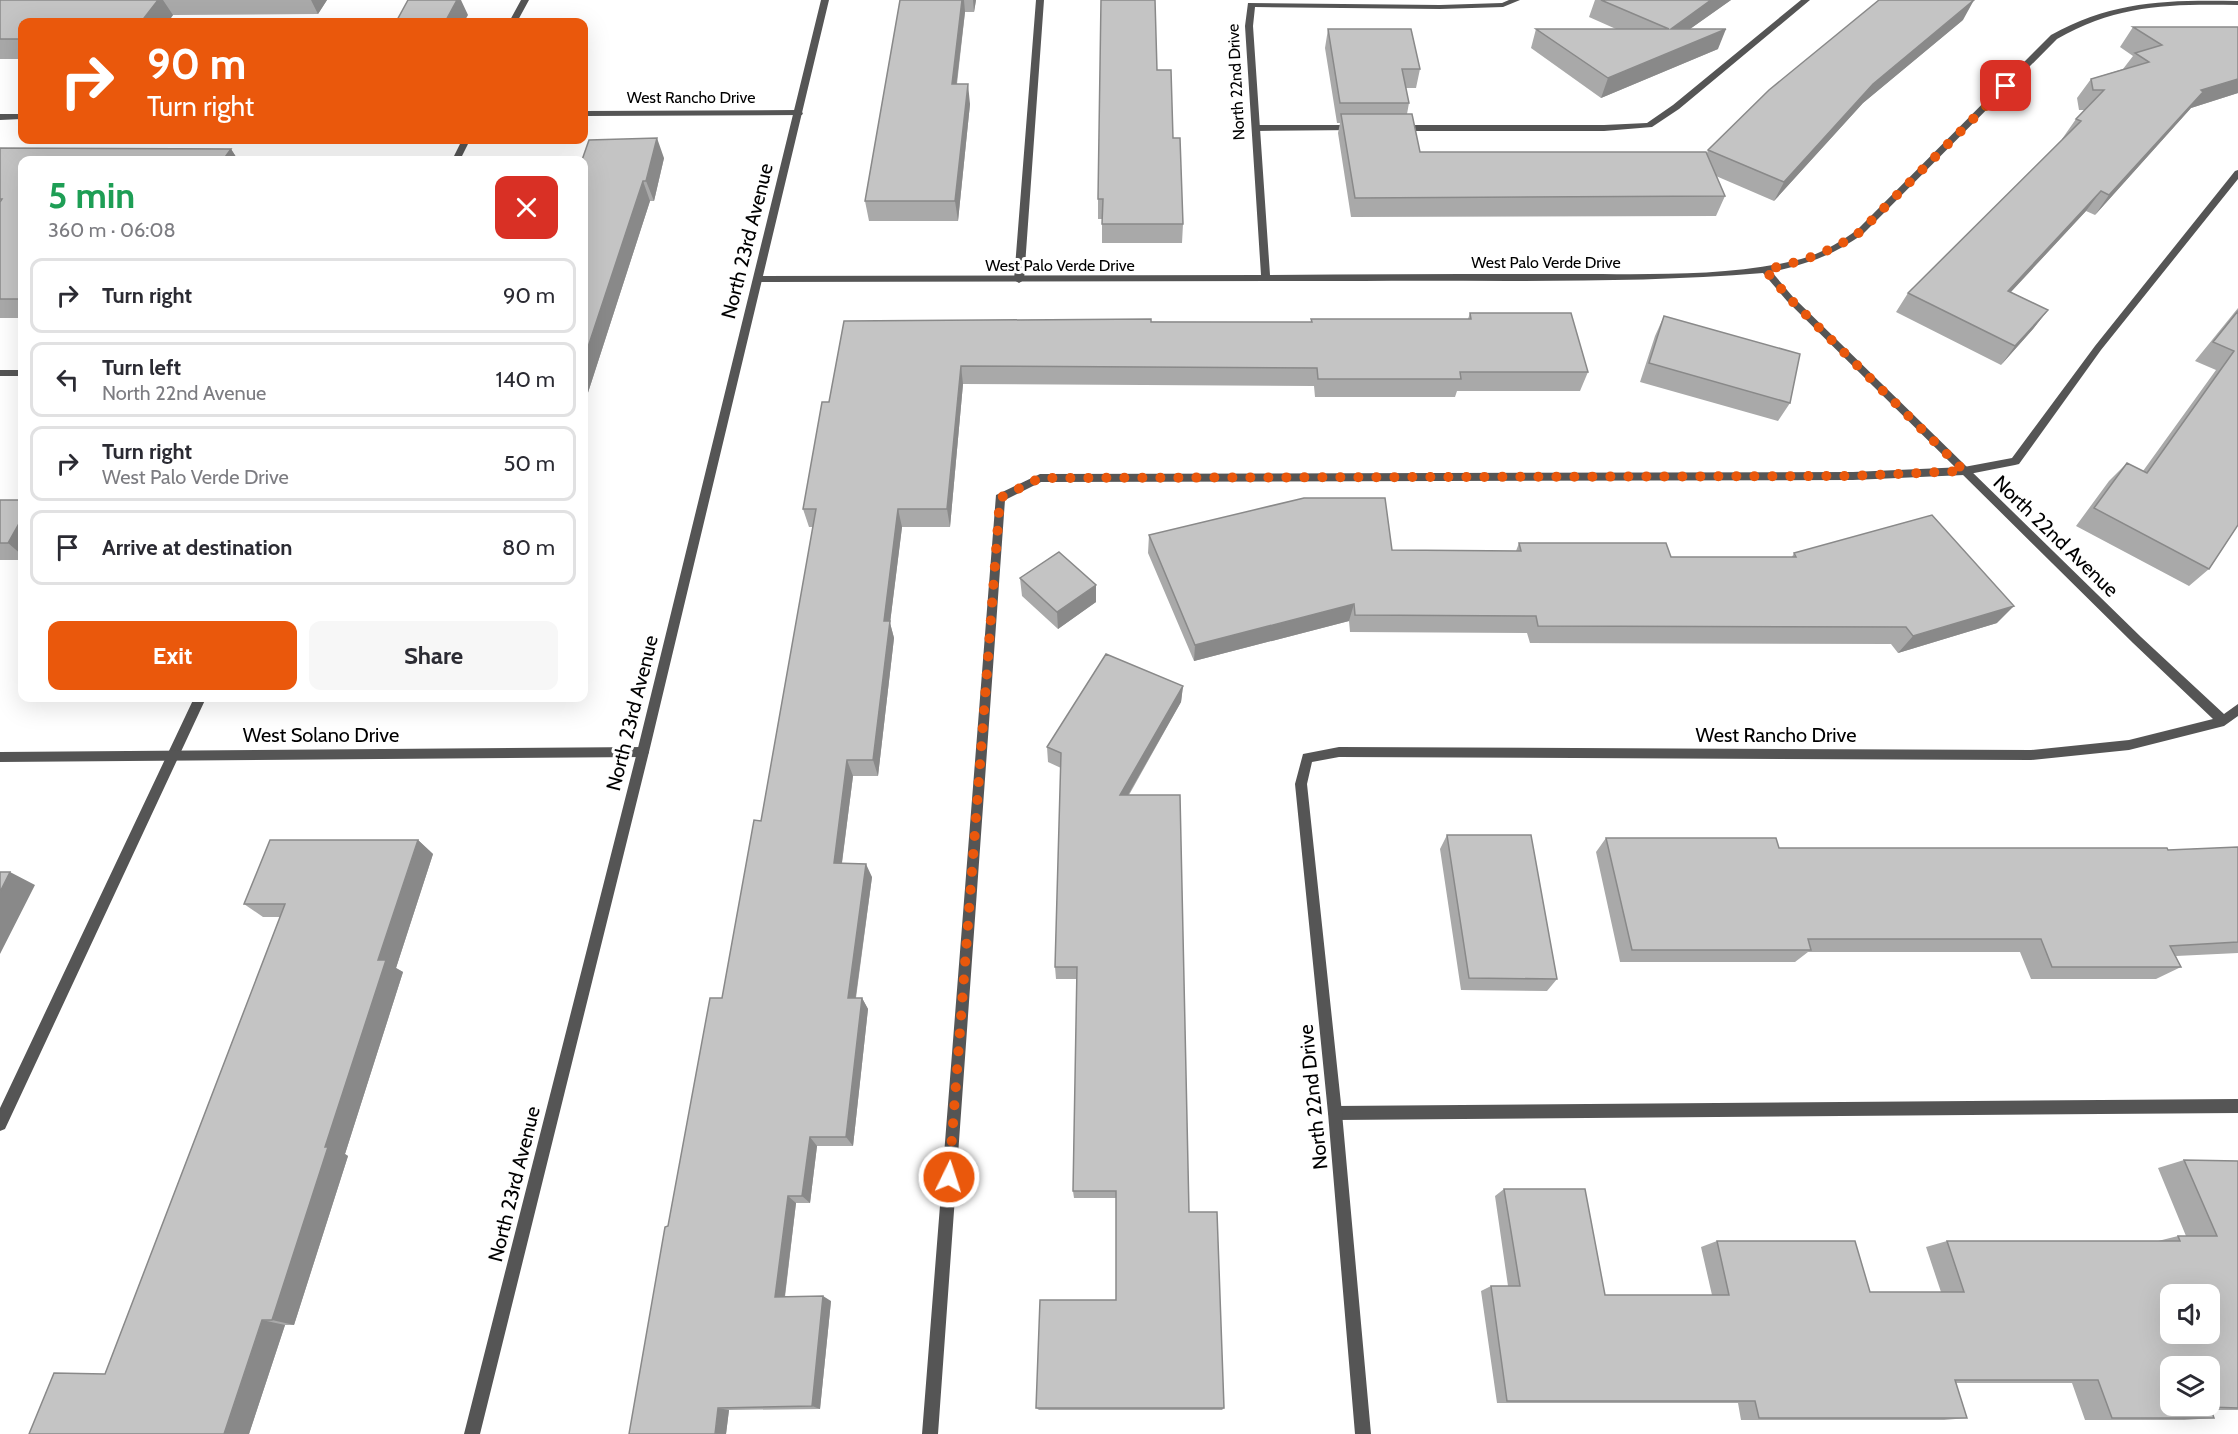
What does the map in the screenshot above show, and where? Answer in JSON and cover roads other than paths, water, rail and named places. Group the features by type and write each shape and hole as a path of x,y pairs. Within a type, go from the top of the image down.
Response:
{"street":[{"path":"515,18 525,0"},
{"name":"North 23rd Avenue","path":"472,1434 643,752 825,0"},
{"path":"1019,280 1040,0"},
{"name":"North 22nd Drive","path":"1266,279 1249,26 1251,5 1440,7 1503,5 1516,0"},
{"path":"1392,128 1604,128 1649,125 1676,107 1806,0"},
{"name":"West Palo Verde Drive","path":"758,279 1607,277 1765,270 1806,261 1838,247 1860,232 2054,37 2071,26 2109,12 2145,4 2238,3"},
{"name":"West Rancho Drive","path":"588,114 799,113"},
{"path":"0,117 18,117"},
{"path":"1256,128 1369,128"},
{"path":"930,1434 1000,498 1040,478 1853,476 1964,471 2015,461 2098,348 2238,173"},
{"name":"North 22nd Avenue","path":"1765,270 1790,299 1964,471 2137,640 2224,721"},
{"path":"0,373 18,373"},
{"path":"0,1124 198,702"},
{"name":"West Rancho Drive","path":"1307,758 1339,752 2031,755 2129,746 2224,721 2238,709"},
{"name":"West Solano Drive","path":"0,757 643,752"},
{"name":"North 22nd Drive","path":"1307,758 1302,784 1364,1434"},
{"path":"1335,1113 2238,1106"}]}
